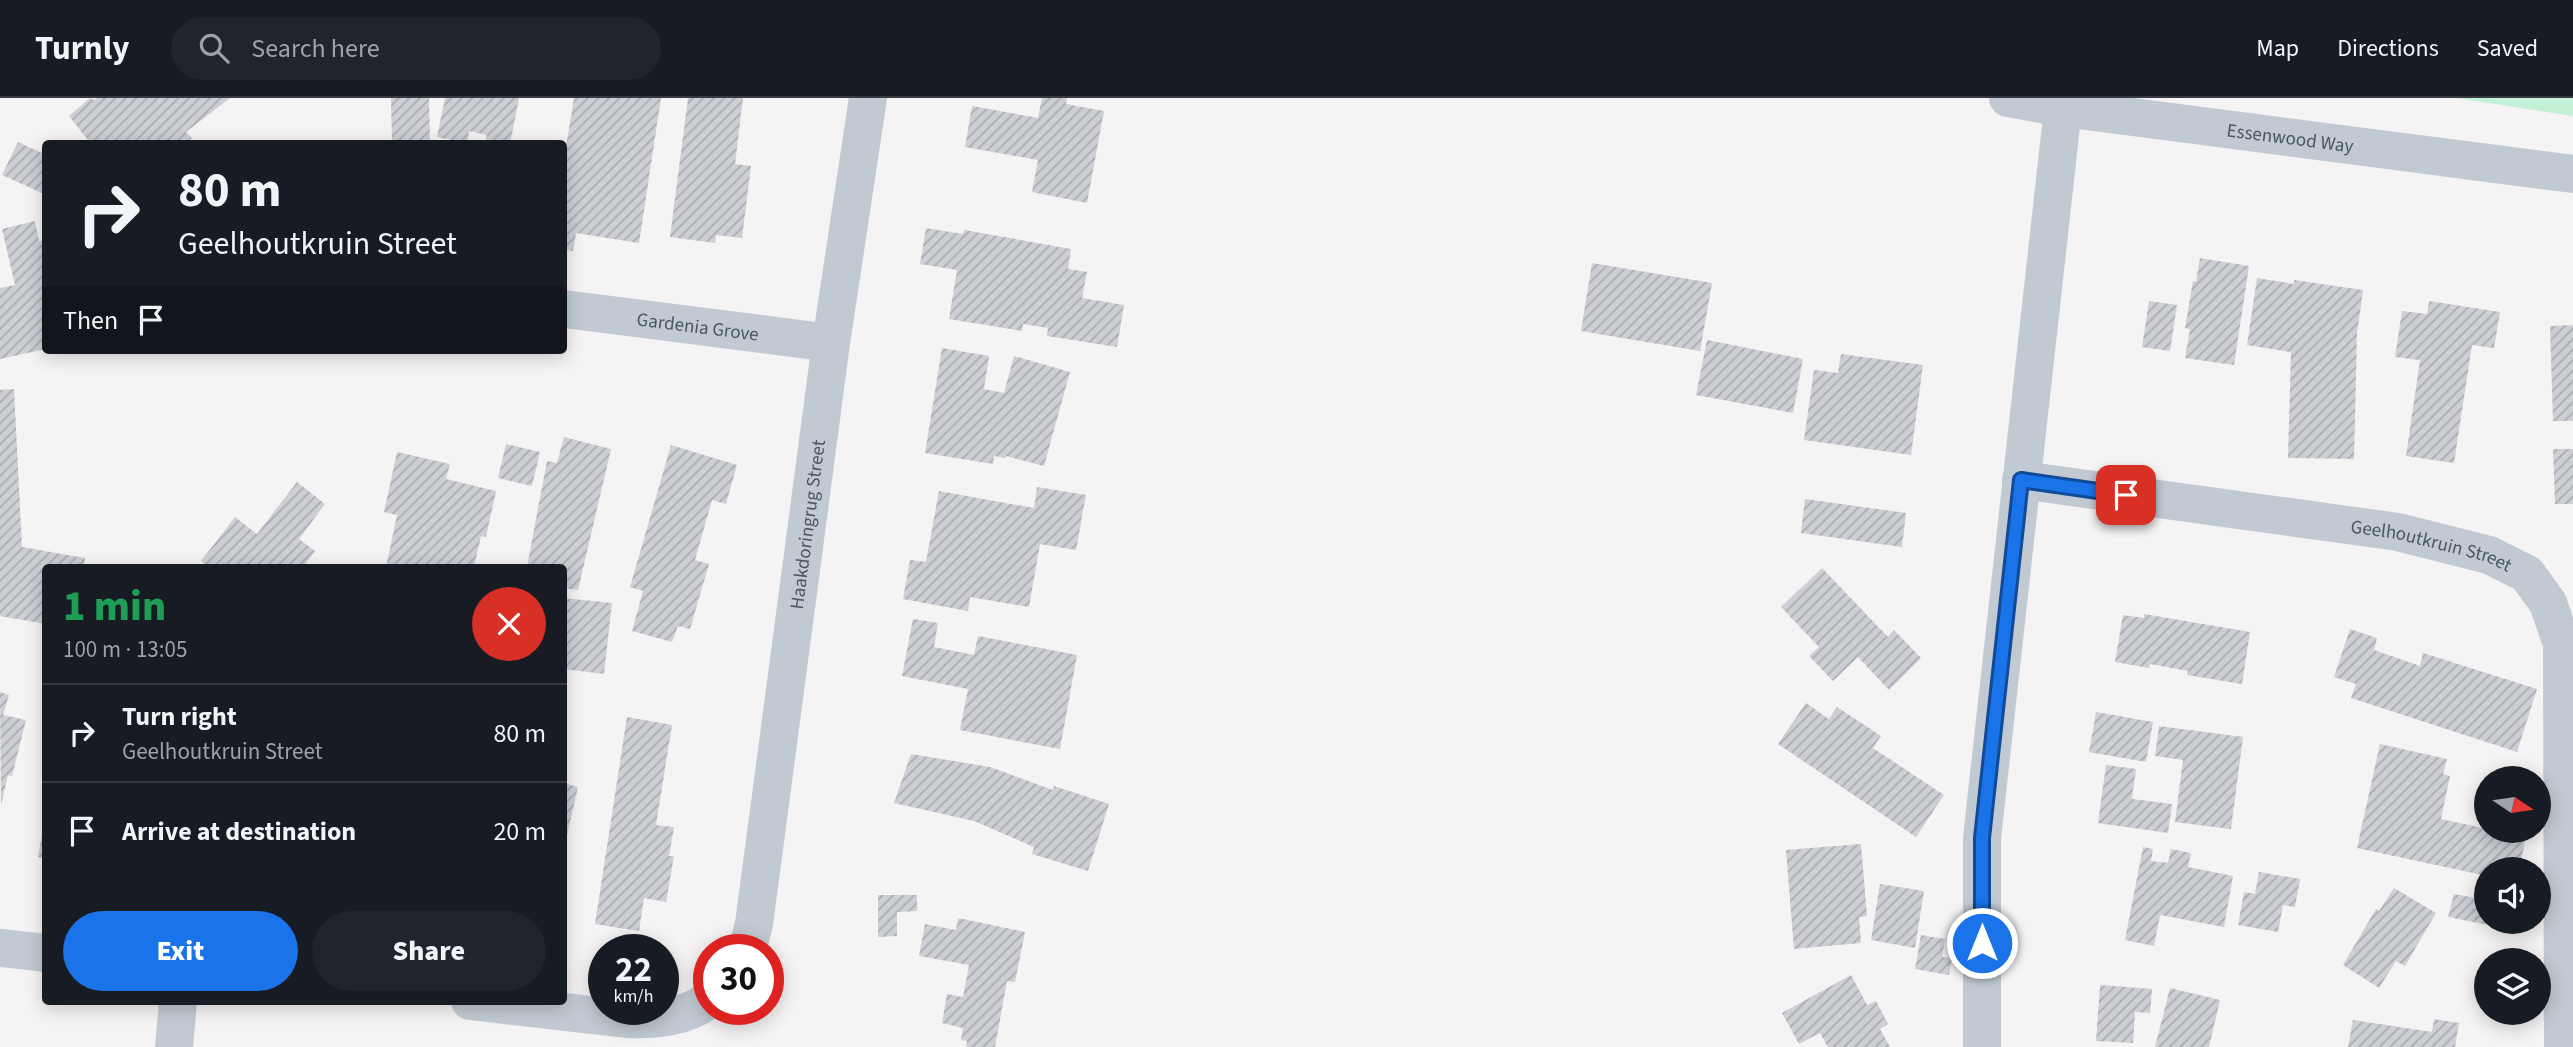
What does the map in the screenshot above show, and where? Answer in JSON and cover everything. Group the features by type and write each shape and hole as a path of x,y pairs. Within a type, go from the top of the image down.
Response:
{"street":[{"name":"Haakdoringrug Street","path":"750,934 831,343 868,98"},
{"name":"Essenwood Way","path":"2008,98 2063,108 2573,174"},
{"path":"1982,1047 1982,838 2063,108"},
{"name":"Gardenia Grove","path":"567,309 831,343"},
{"name":"Geelhoutkruin Street","path":"2021,480 2398,532 2489,555 2527,574 2548,603 2562,644 2563,1047"},
{"path":"0,948 42,953"},
{"path":"174,1047 178,1005"},
{"path":"505,1005 653,1020 681,1015 693,1009"}],"green space":[{"path":"2455,98 2573,98 2573,116"}],"building":[{"path":"90,98 230,98 186,132 192,138 190,140 88,140 69,116"},
{"path":"391,98 429,98 430,140 392,140"},
{"path":"445,98 519,98 511,140 486,140 487,135 469,131 468,140 437,137"},
{"path":"574,98 661,98 639,243 576,233 573,251 567,250 567,141"},
{"path":"688,98 743,98 735,164 751,166 742,238 716,235 715,243 670,237"},
{"path":"1042,98 1067,98 1066,104 1104,111 1087,203 1032,192 1038,160 965,147 972,106 1038,118"},
{"path":"18,142 42,153 42,193 2,175"},
{"path":"35,221 39,241 42,240 42,350 0,359 0,288 15,285 2,229"},
{"path":"926,228 963,234 964,230 1071,249 1068,269 1087,272 1082,298 1124,305 1117,347 1047,336 1048,328 1023,324 1022,331 949,319 957,270 920,264"},
{"path":"2200,258 2249,266 2234,365 2185,358 2190,329 2185,328"},
{"path":"1592,263 1712,283 1700,351 1581,331"},
{"path":"2257,278 2294,284 2294,280 2363,290 2357,334 2354,459 2288,458 2291,352 2247,345"},
{"path":"2149,301 2177,305 2170,351 2142,347"},
{"path":"2429,301 2500,312 2494,348 2472,345 2454,463 2406,456 2420,360 2395,357 2402,311 2427,314"},
{"path":"2573,325 2573,421 2553,421 2550,326"},
{"path":"1707,340 1803,359 1793,413 1696,395"},
{"path":"942,348 989,356 984,389 1004,393 1014,356 1070,372 1044,466 1006,456 994,456 993,464 925,453"},
{"path":"1841,354 1923,365 1911,455 1804,440 1814,370 1838,373"},
{"path":"14,389 22,547 85,558 84,564 42,564 42,623 0,616 0,390"},
{"path":"564,437 611,449 578,590 567,588 567,564 528,564 547,461 557,463"},
{"path":"506,444 540,452 532,486 498,478"},
{"path":"671,445 737,465 726,504 712,500 695,560 709,564 690,629 678,626 672,642 632,631 643,591 630,587"},
{"path":"2553,449 2573,449 2573,504 2555,504"},
{"path":"397,452 450,464 446,479 496,491 486,537 481,536 475,564 387,564 397,515 384,512"},
{"path":"297,482 325,504 299,539 315,551 305,564 204,564 201,561 235,517 257,534"},
{"path":"1037,487 1086,495 1076,550 1040,544 1029,607 970,597 968,611 903,599 910,560 926,562 939,491 1034,508"},
{"path":"1805,499 1906,513 1902,547 1801,533"},
{"path":"1822,568 1888,637 1894,630 1921,658 1889,690 1858,657 1833,681 1809,656 1819,647 1781,607"},
{"path":"567,598 612,603 604,674 567,669"},
{"path":"2144,614 2250,632 2242,684 2187,675 2188,671 2150,664 2149,668 2115,662 2123,615 2144,618"},
{"path":"913,619 938,623 934,647 974,655 978,636 1077,655 1060,749 960,730 968,689 902,676"},
{"path":"2350,629 2377,638 2374,650 2420,666 2423,653 2537,689 2517,752 2351,698 2356,684 2334,677"},
{"path":"0,692 9,695 3,715 26,720 12,776 8,775 1,805"},
{"path":"1806,703 1829,719 1837,707 1881,736 1873,748 1944,795 1916,837 1778,744"},
{"path":"2096,712 2153,722 2146,762 2089,752"},
{"path":"627,717 672,725 656,825 674,827 669,856 674,856 666,902 644,898 639,931 595,924"},
{"path":"2159,726 2243,737 2231,829 2175,822 2183,760 2155,756"},
{"path":"2380,744 2447,759 2443,774 2450,776 2441,819 2474,826 2474,844 2525,844 2522,857 2474,857 2474,873 2357,848"},
{"path":"911,754 990,767 1053,790 1054,786 1109,804 1088,871 1032,854 1034,847 974,821 894,803"},
{"path":"2106,765 2136,769 2132,799 2172,804 2168,833 2098,823"},
{"path":"567,784 578,787 567,835"},
{"path":"42,834 42,858 38,857"},
{"path":"1861,844 1867,916 1859,917 1861,943 1794,949 1786,850"},
{"path":"2143,847 2153,849 2151,861 2168,863 2171,849 2191,853 2188,867 2233,876 2224,927 2160,915 2154,946 2125,940"},
{"path":"2259,872 2300,879 2295,907 2283,905 2278,932 2238,925 2244,892 2255,894"},
{"path":"1880,884 1924,891 1915,948 1871,940"},
{"path":"2394,888 2436,913 2405,966 2396,961 2379,988 2343,965 2376,909 2379,911"},
{"path":"2454,894 2474,898 2474,922 2448,917"},
{"path":"878,895 917,895 917,911 897,912 897,936 878,937"},
{"path":"958,918 1025,932 1015,982 1007,981 995,1047 966,1047 967,1041 961,1040 963,1028 942,1023 947,994 963,997 969,965 919,956 925,924 956,930"},
{"path":"1921,935 1945,939 1942,957 1952,958 1949,975 1915,969"},
{"path":"1851,975 1867,1005 1876,1001 1888,1024 1880,1029 1890,1047 1828,1047 1820,1033 1799,1044 1782,1013"},
{"path":"2100,985 2152,989 2150,1013 2135,1012 2133,1043 2096,1041"},
{"path":"2170,988 2220,1000 2209,1047 2155,1047"},
{"path":"2434,1019 2459,1023 2455,1047 2348,1047 2353,1020 2432,1032"}],"route":[{"path":"1982,943 1982,838 2021,480 2126,495"}]}
